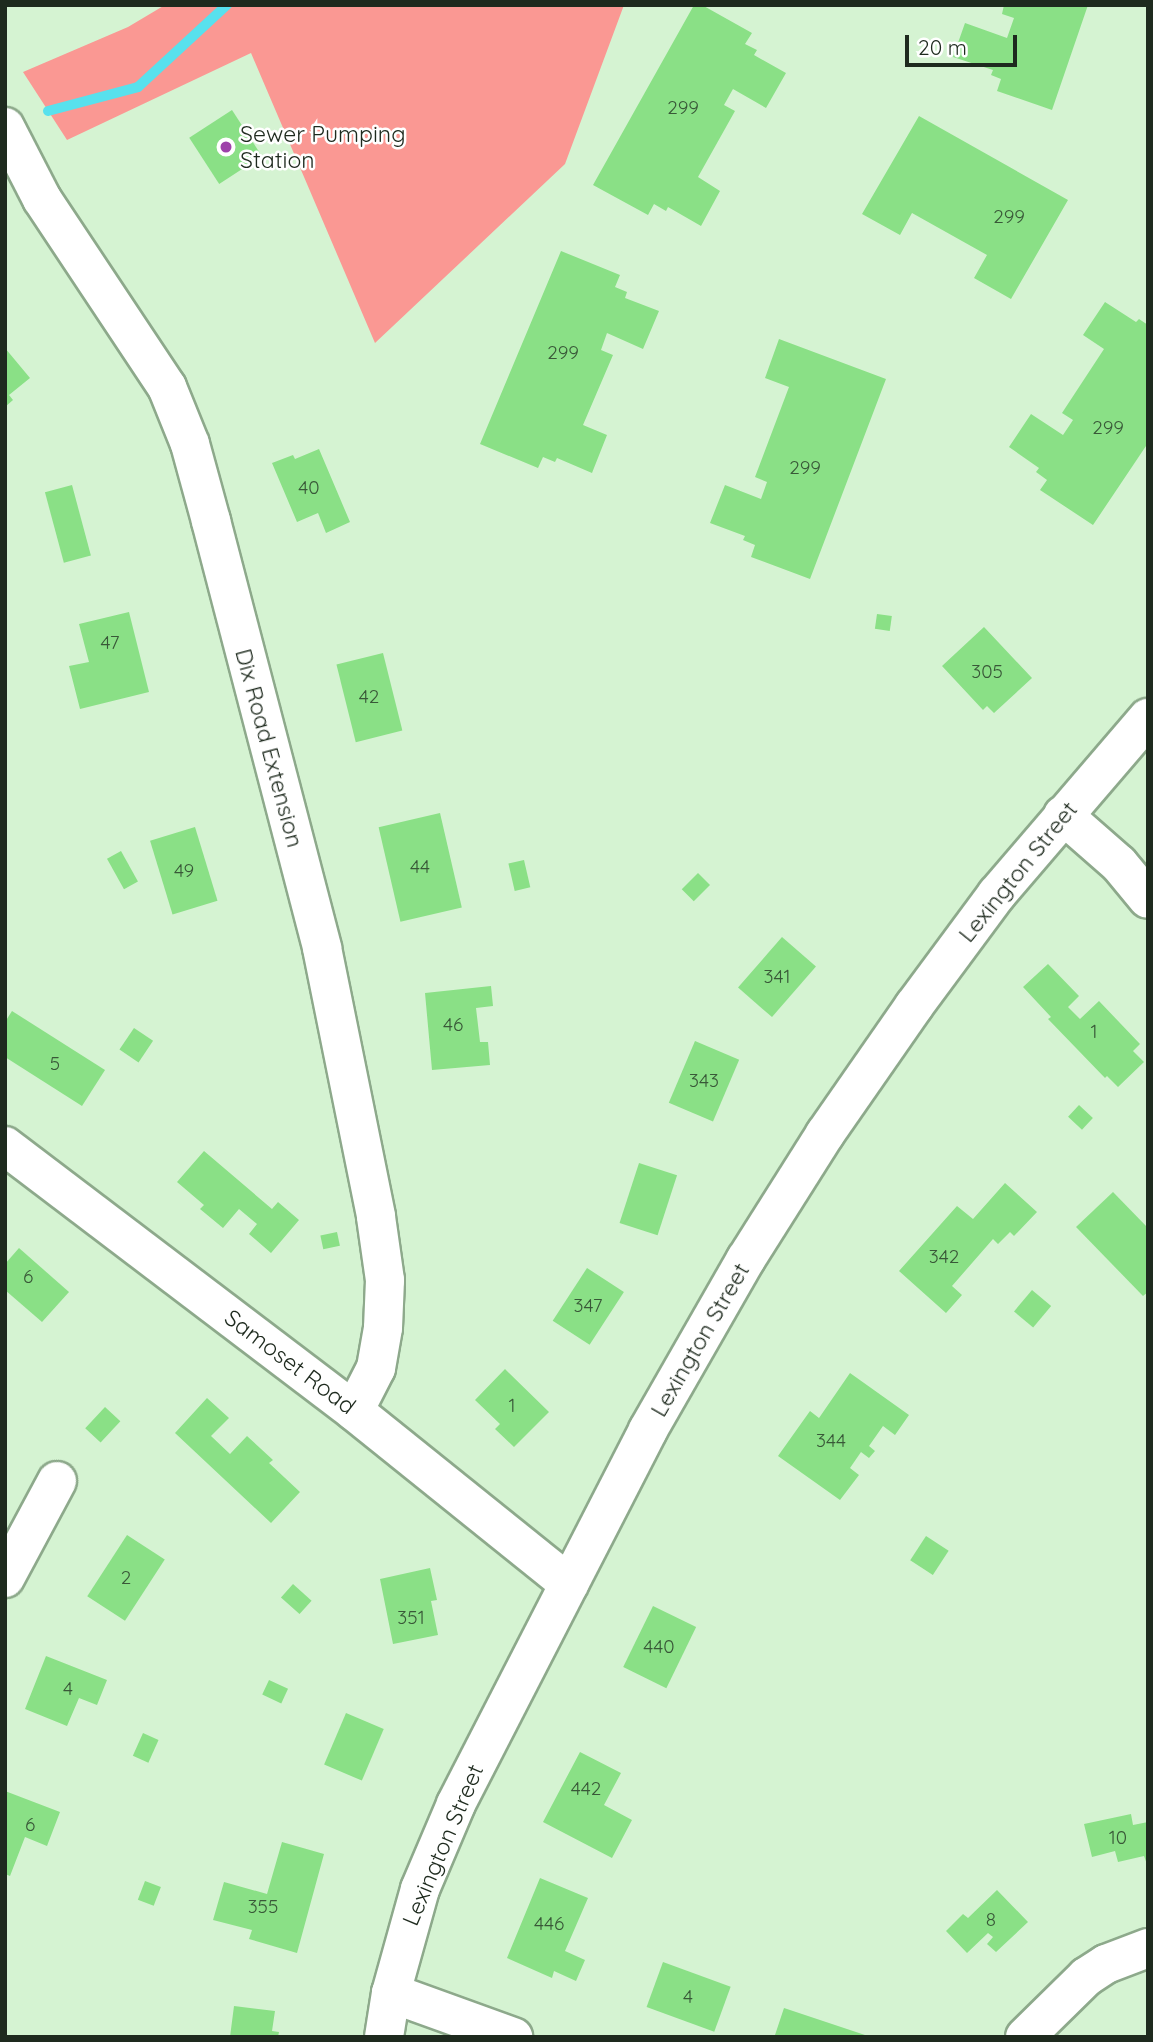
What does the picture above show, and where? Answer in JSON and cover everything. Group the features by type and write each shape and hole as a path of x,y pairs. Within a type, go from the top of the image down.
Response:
{"street":[{"name":"Dix Road Extension","path":"5,127 42,199 167,387 190,444 211,521 322,948 376,1217 385,1280 383,1328 376,1368 355,1411"},
{"name":"Lexington Street","path":"384,2037 391,1993 420,1889 456,1804 648,1430 785,1196 914,1006 997,894 1148,718"},
{"path":"1063,815 1119,864 1148,899"},
{"name":"Samoset Road","path":"5,1146 355,1411 569,1584"},
{"path":"5,1578 57,1481"},
{"path":"1025,2037 1086,1977 1106,1964 1148,1948"},
{"path":"391,1993 513,2037"}],"shaded area":[{"path":"165,5 624,5 565,164 375,343 251,53 67,140 23,72 128,27"}],"building":[{"path":"694,5 702,5 752,33 745,44 757,50 754,55 786,73 766,108 733,89 724,105 735,111 698,177 720,191 701,226 668,207 666,211 654,204 648,215 593,185"},
{"path":"1004,5 1088,5 1052,110 997,91 1001,79 991,75 993,70 953,57 965,23 1007,38 1014,18 1002,14"},
{"name":"Sewer Pumping Station","path":"232,110 262,156 219,184 189,138"},
{"path":"919,116 1068,200 1011,299 974,278 987,255 912,213 900,235 862,214"},
{"path":"561,251 620,275 615,287 627,292 625,298 659,311 643,349 607,333 601,350 613,355 583,425 607,435 592,473 557,458 555,462 543,457 538,468 480,444"},
{"path":"1105,302 1136,322 1139,319 1148,325 1148,443 1093,525 1040,490 1047,480 1036,472 1039,468 1009,447 1031,414 1063,435 1073,420 1062,413 1104,349 1083,335"},
{"path":"779,339 886,379 810,579 751,557 755,545 743,540 745,536 710,523 725,485 761,499 767,482 755,477 789,387 765,378"},
{"path":"5,348 30,378 9,395 13,400 5,407"},
{"path":"319,449 350,522 326,533 318,513 297,522 272,463 293,455 295,459"},
{"path":"72,485 91,556 64,563 45,492"},
{"path":"129,612 149,692 80,709 69,666 89,662 79,624"},
{"path":"877,614 892,616 890,631 875,629"},
{"path":"984,627 1032,678 994,713 987,706 983,710 942,666"},
{"path":"383,653 402,731 356,742 336,665"},
{"path":"440,813 462,908 400,922 379,827"},
{"path":"195,827 218,901 173,914 150,841"},
{"path":"121,851 138,882 124,889 107,859"},
{"path":"524,860 530,887 515,891 508,864"},
{"path":"698,873 710,885 694,901 682,889"},
{"path":"782,937 816,967 772,1017 738,988"},
{"path":"1048,964 1079,996 1068,1007 1080,1019 1099,1001 1140,1044 1133,1051 1144,1062 1118,1087 1107,1076 1105,1078 1048,1019 1051,1017 1023,987"},
{"path":"491,986 493,1006 476,1008 480,1042 488,1042 490,1065 432,1070 425,993"},
{"path":"12,1011 105,1070 82,1106 5,1057 5,1022"},
{"path":"134,1028 153,1041 139,1062 119,1050"},
{"path":"695,1041 739,1060 713,1121 669,1103"},
{"path":"1079,1105 1093,1118 1082,1130 1068,1117"},
{"path":"204,1151 272,1209 278,1202 299,1220 271,1253 249,1234 257,1224 239,1209 223,1228 200,1209 204,1205 177,1182"},
{"path":"639,1163 677,1175 658,1235 620,1223"},
{"path":"1005,1183 1037,1212 1014,1236 1010,1232 998,1244 993,1239 952,1286 962,1295 946,1313 899,1271 957,1206 973,1219"},
{"path":"1113,1192 1148,1228 1148,1292 1143,1296 1076,1227"},
{"path":"337,1232 340,1246 323,1249 320,1236"},
{"path":"19,1248 69,1292 42,1322 5,1290 5,1264"},
{"path":"587,1268 624,1292 590,1345 553,1321"},
{"path":"1032,1290 1051,1306 1033,1328 1014,1311"},
{"path":"505,1369 549,1412 514,1447 495,1429 500,1424 475,1400"},
{"path":"850,1373 909,1415 895,1435 883,1426 869,1446 875,1451 869,1458 861,1452 850,1468 859,1475 840,1500 778,1456 810,1411 819,1418"},
{"path":"207,1398 229,1418 211,1436 230,1454 247,1436 273,1460 269,1463 300,1492 271,1523 175,1433"},
{"path":"105,1407 120,1421 101,1443 85,1428"},
{"path":"127,1535 165,1560 125,1621 87,1596"},
{"path":"926,1536 949,1551 933,1575 910,1560"},
{"path":"430,1568 437,1600 431,1601 438,1635 393,1644 380,1579"},
{"path":"293,1584 312,1601 300,1614 281,1597"},
{"path":"653,1606 696,1627 666,1688 623,1667"},
{"path":"46,1656 107,1680 97,1705 79,1698 67,1726 25,1709"},
{"path":"269,1680 288,1689 281,1703 262,1695"},
{"path":"346,1713 384,1729 362,1781 324,1765"},
{"path":"143,1733 159,1740 148,1763 133,1756"},
{"path":"580,1752 621,1773 604,1805 632,1820 612,1858 543,1822"},
{"path":"5,1791 60,1812 47,1846 25,1837 10,1876 5,1874"},
{"path":"1131,1814 1133,1825 1148,1822 1148,1867 1144,1856 1118,1862 1115,1851 1092,1857 1084,1824"},
{"path":"282,1842 324,1854 297,1953 249,1939 252,1930 213,1920 224,1882 267,1894"},
{"path":"540,1878 588,1898 565,1951 585,1960 576,1981 554,1971 552,1978 507,1958"},
{"path":"145,1881 161,1887 154,1906 138,1900"},
{"path":"997,1890 1028,1922 996,1952 987,1944 993,1937 988,1933 967,1953 946,1931 963,1914 968,1918"},
{"path":"663,1962 731,1987 714,2032 647,2007"},
{"path":"234,2006 275,2011 272,2031 279,2032 278,2037 230,2037"},
{"path":"784,2008 868,2036 775,2035"}],"waterway":[{"path":"48,111 138,87 227,5"}],"place":[{"name":"Sewer Pumping Station","path":"226,147"}]}
